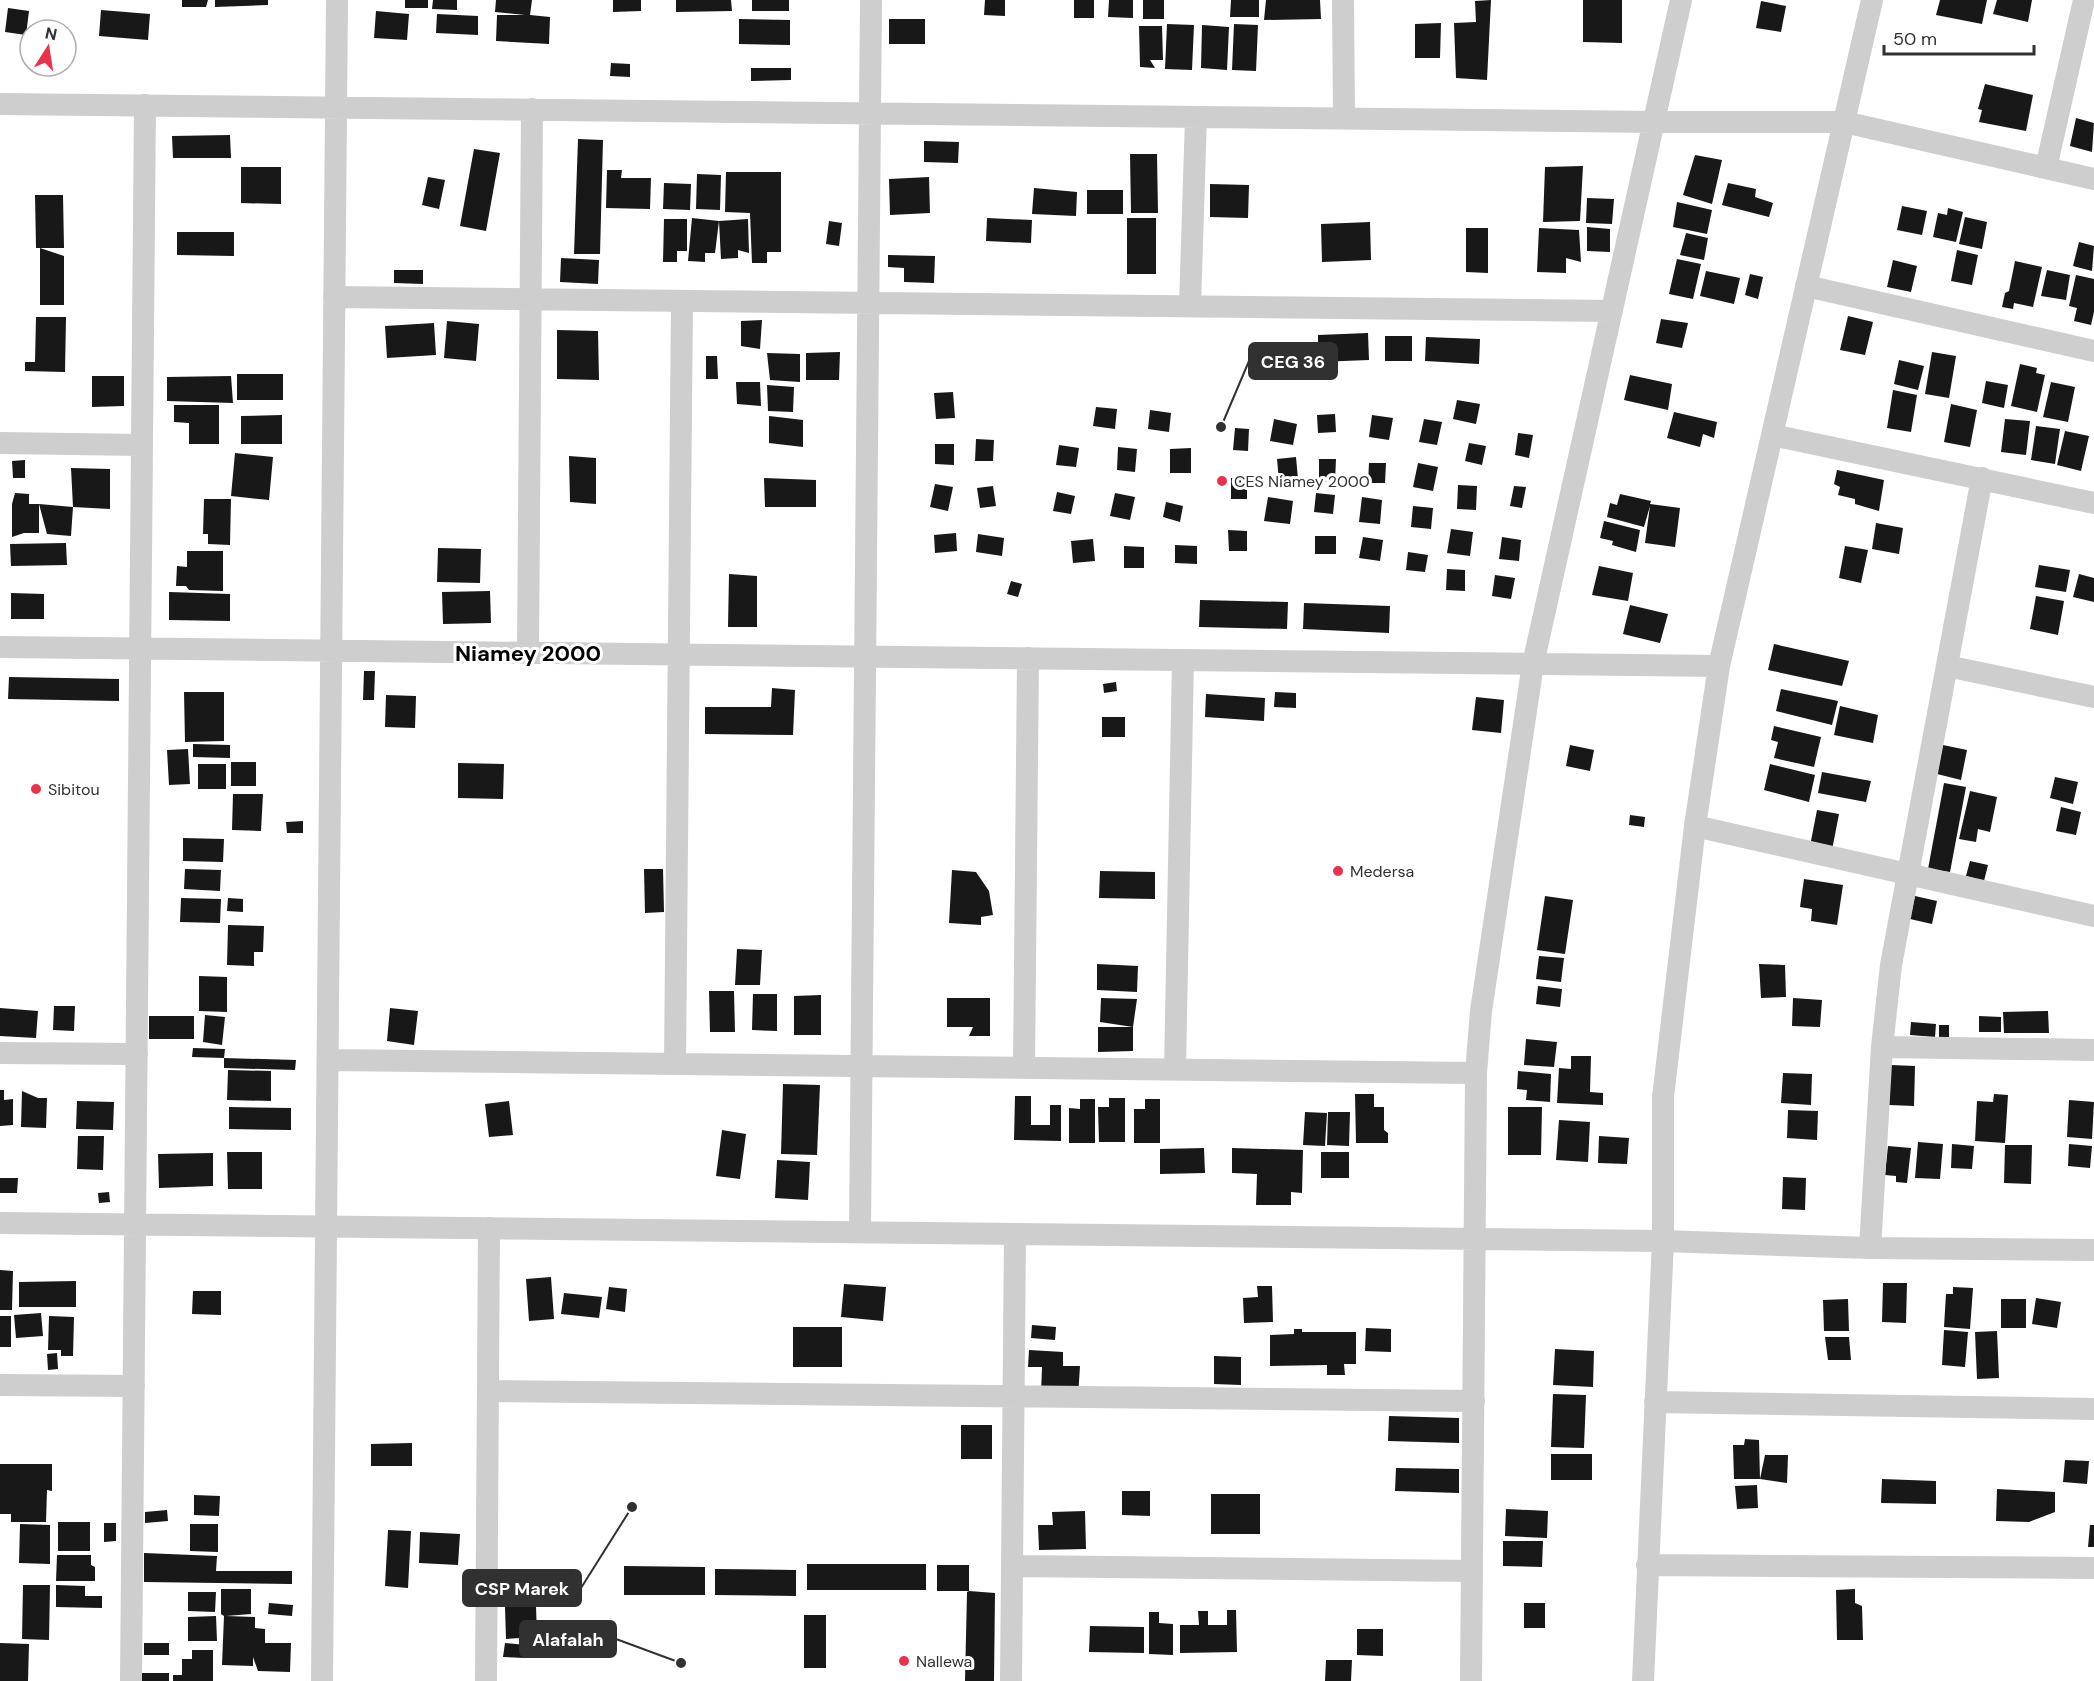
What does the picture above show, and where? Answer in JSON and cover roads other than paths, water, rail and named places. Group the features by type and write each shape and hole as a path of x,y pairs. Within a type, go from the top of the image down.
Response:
{"street":[{"path":"322,1681 337,0"},
{"path":"861,1232 871,0"},
{"path":"1343,0 1344,118"},
{"path":"1471,1681 1476,1073 1481,1011 1533,664 1682,0"},
{"path":"1643,1681 1663,1241 1663,1097 1695,826 1719,666 1872,0"},
{"path":"2046,168 2084,0"},
{"path":"0,104 1655,122 1844,122 2094,179"},
{"path":"131,1681 145,105"},
{"path":"528,653 532,109"},
{"path":"1190,306 1196,117"},
{"path":"1806,286 2094,351"},
{"path":"334,297 1612,311"},
{"path":"675,1064 682,301"},
{"path":"1772,435 2094,503"},
{"path":"0,443 142,445"},
{"path":"1870,1248 1882,1047 1891,965 1982,478"},
{"path":"0,647 1719,666"},
{"path":"1024,1068 1028,658"},
{"path":"1175,1070 1183,660"},
{"path":"1947,666 2094,697"},
{"path":"1695,826 2094,916"},
{"path":"1882,1047 2094,1050"},
{"path":"0,1053 137,1054"},
{"path":"328,1060 1476,1073"},
{"path":"0,1223 1663,1241 1870,1248 2094,1250"},
{"path":"486,1681 489,1228"},
{"path":"1011,1681 1015,1234"},
{"path":"0,1385 134,1386"},
{"path":"488,1391 1474,1401"},
{"path":"1655,1402 2094,1409"},
{"path":"1647,1565 2094,1568"},
{"path":"1012,1566 1472,1571"}],"place":[{"name":"CEG 36","path":"1221,427"},
{"name":"CES Niamey 2000","path":"1222,481"},
{"name":"Sibitou","path":"36,789"},
{"name":"Medersa","path":"1338,871"},
{"name":"CSP Marek","path":"632,1507"},
{"name":"Nallewa","path":"904,1661"},
{"name":"Alafalah","path":"681,1663"}],"district":[{"name":"Niamey 2000","path":"528,653"}]}
